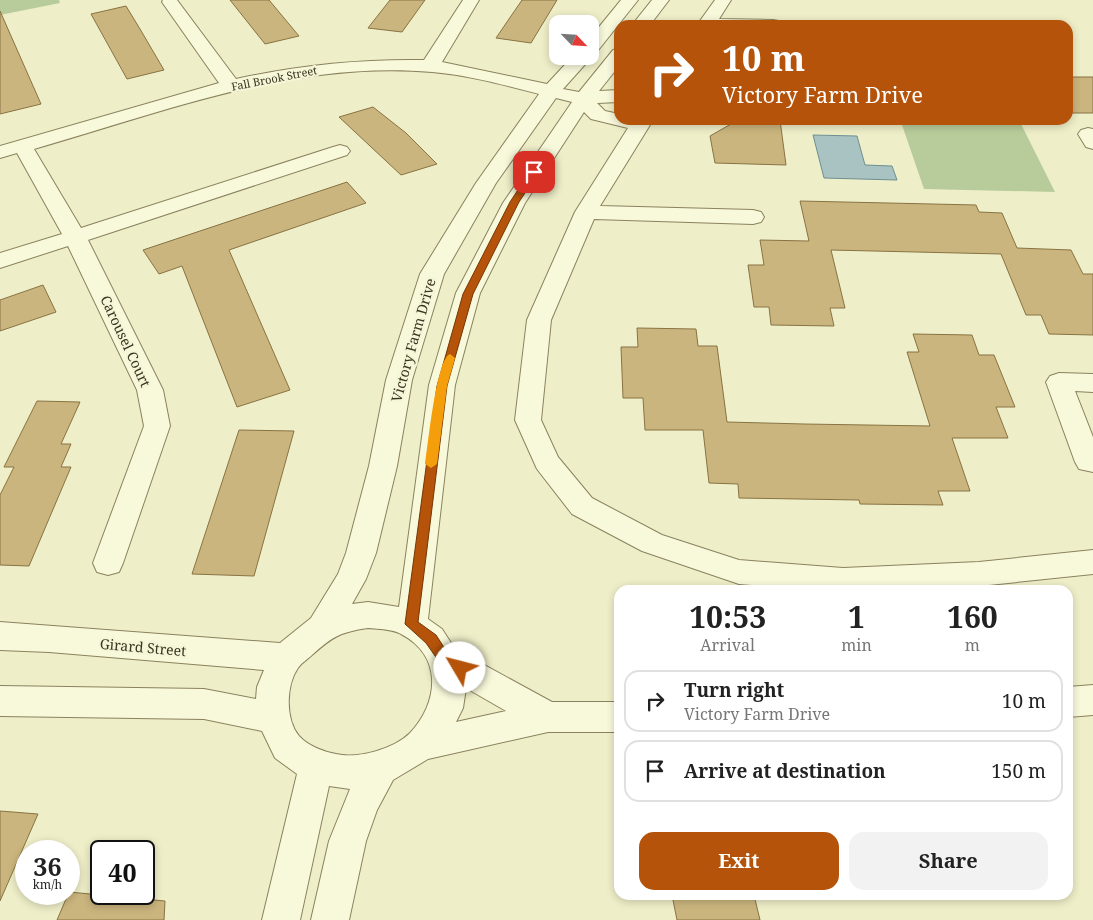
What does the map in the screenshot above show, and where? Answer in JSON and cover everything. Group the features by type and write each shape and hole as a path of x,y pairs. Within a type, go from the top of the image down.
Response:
{"street":[{"path":"430,66 471,0"},
{"path":"599,38 630,0"},
{"path":"645,20 661,0"},
{"path":"709,20 722,0"},
{"path":"170,2 231,86"},
{"path":"412,624 442,386 468,294 514,202 583,99 614,60"},
{"name":"Fall Brook Street","path":"0,152 231,86 297,71 364,64 430,66 489,75 583,99"},
{"name":"Victory Farm Drive","path":"322,627 351,579 361,553 383,466 399,380 432,274 486,183 551,91 575,65"},
{"path":"583,99 614,96"},
{"path":"583,99 598,115 614,118"},
{"path":"639,125 586,212 540,320 528,420 547,462 582,506 652,543 739,572 843,580 979,574 1093,562"},
{"name":"Carousel Court","path":"23,146 75,237 150,390 157,426 108,562"},
{"path":"0,261 340,152"},
{"path":"586,212 753,217"},
{"path":"1093,383 1059,382 1089,462 1093,462"},
{"path":"421,745 446,708 450,683 444,659 431,639 412,624 390,617 368,615 344,618 322,627 286,658 273,687 273,718 287,747 316,767 347,773 381,768 421,745 548,717 614,717"},
{"name":"Girard Street","path":"0,636 49,638 286,658"},
{"path":"444,659 548,717"},
{"path":"1073,702 1093,700"},
{"path":"0,701 204,704 273,718"},
{"path":"281,920 316,767"},
{"path":"330,920 337,878 352,831 367,789 381,768"}],"green space":[{"path":"0,0 59,0 60,3 0,15"},
{"path":"902,125 1022,125 1055,192 924,189"}],"water":[{"path":"813,135 857,136 865,165 892,166 897,180 824,178"}],"building":[{"path":"230,0 269,0 299,36 265,44"},
{"path":"390,0 425,0 402,32 368,28"},
{"path":"522,0 557,0 531,43 496,38"},
{"path":"126,6 164,70 127,79 91,14"},
{"path":"0,11 41,104 0,114"},
{"path":"1073,77 1093,77 1093,113 1073,113"},
{"path":"373,107 406,133 437,164 401,175 339,117"},
{"path":"729,125 781,125 786,165 715,163 710,136"},
{"path":"347,182 366,203 229,250 290,390 237,407 182,266 159,274 143,250"},
{"path":"800,201 976,205 979,212 1002,213 1017,248 1071,250 1083,274 1093,274 1093,335 1049,334 1041,315 1026,315 1001,254 831,250 845,308 830,308 834,326 771,325 769,307 754,307 748,265 764,265 760,240 809,241"},
{"path":"43,285 56,312 0,331 0,300"},
{"path":"637,328 696,329 698,346 717,346 727,422 804,424 930,426 907,352 919,352 913,334 972,335 979,355 994,355 1015,407 996,407 1008,438 952,438 970,491 938,491 943,505 860,504 859,500 739,498 738,484 709,483 703,430 645,430 643,398 623,398 621,347 638,347"},
{"path":"37,401 80,402 61,444 71,444 61,467 71,467 29,566 0,565 0,495 14,467 4,467"},
{"path":"239,430 294,431 254,576 192,574"},
{"path":"0,811 38,814 27,840 15,840 15,867 0,901"},
{"path":"80,893 90,894 90,905 155,905 155,900 165,901 164,920 57,920 63,905 80,905"},
{"path":"673,900 755,900 760,920 677,920"}],"slow traffic":[{"path":"431,464 442,386 450,358"}],"route":[{"path":"460,668 444,659 431,639 412,624 418,560 442,386 468,294 514,202 534,172"}]}
